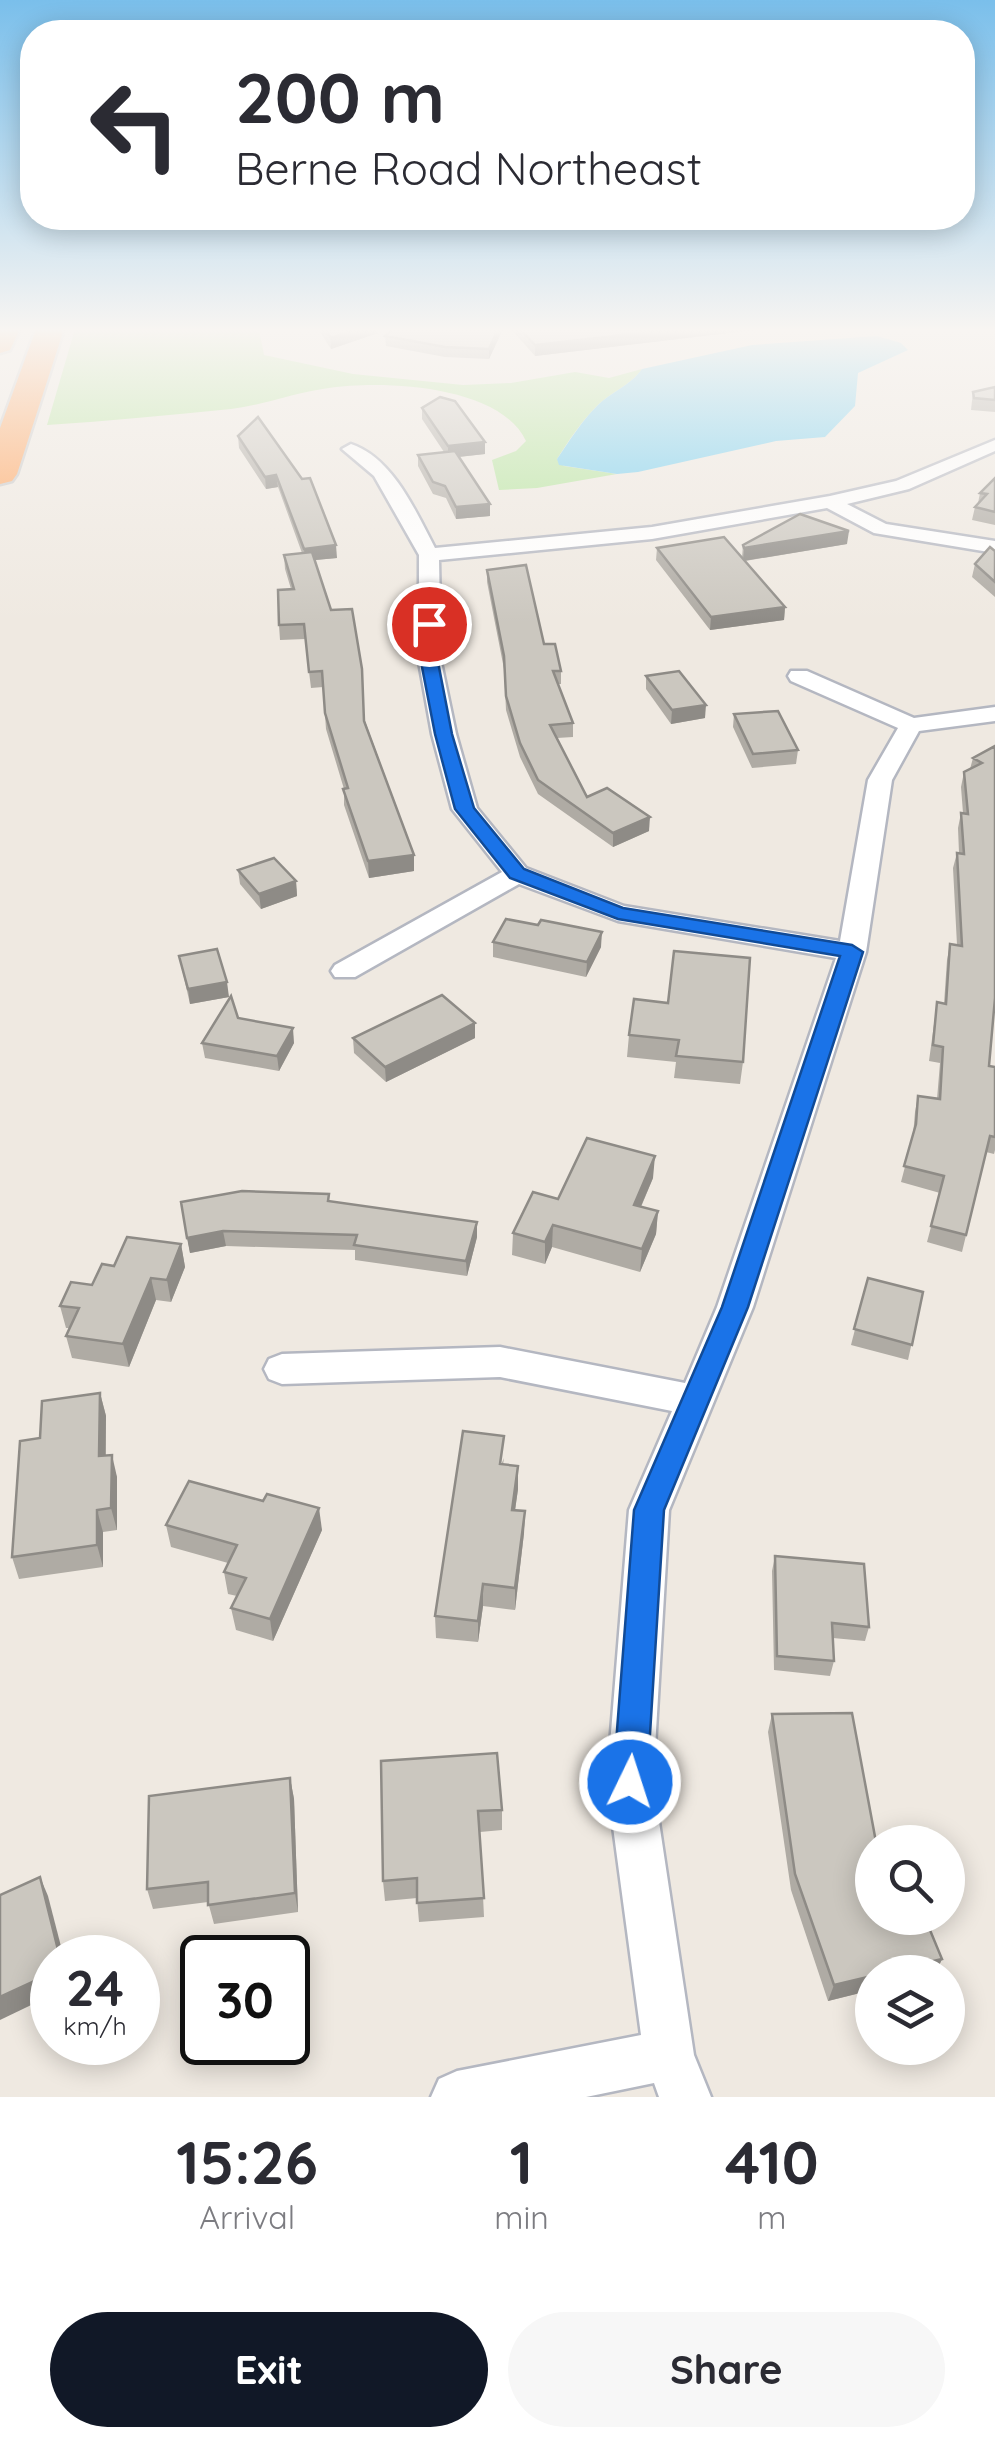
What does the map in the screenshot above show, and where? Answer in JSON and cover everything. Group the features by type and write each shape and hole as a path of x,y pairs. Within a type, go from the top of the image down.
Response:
{"highway":[{"path":"0,474 16,427"}],"street":[{"path":"429,555 652,533 830,502 902,485 995,446"},
{"path":"351,449 380,472 404,505 429,555 430,662 444,734 465,809 517,874 618,913 852,952"},
{"path":"830,502 880,530 995,547"},
{"path":"799,676 911,725 995,714"},
{"path":"457,2097 677,2076 630,1782 649,1510 735,1307 852,952 880,780 911,725"},
{"path":"345,971 517,874"},
{"path":"282,1369 500,1362 696,1400"}],"green space":[{"path":"516,427 579,427 557,459 564,466 617,474 537,488 499,490 492,460 516,451 526,441"}],"water":[{"path":"579,427 835,427 825,437 776,441 617,474 559,465 557,459"}],"building":[{"path":"248,427 265,427 302,479 310,478 336,545 304,549 276,475 265,477 238,436"},
{"path":"435,427 474,427 485,442 448,446"},
{"path":"455,451 490,504 456,507 445,486 433,482 418,455"},
{"path":"995,478 995,512 975,507 987,494 980,493"},
{"path":"800,514 849,531 744,548 743,545"},
{"path":"724,537 785,607 711,617 657,548"},
{"path":"990,547 995,551 995,582 975,564"},
{"path":"312,552 331,610 352,609 362,669 364,721 414,855 368,861 343,789 348,788 325,713 322,671 309,672 304,624 279,625 278,590 294,589 284,555"},
{"path":"526,565 544,644 555,644 561,671 553,671 573,723 550,725 587,797 607,788 650,817 613,833 538,780 520,743 506,696 504,656 487,570"},
{"path":"679,671 706,705 672,710 646,676"},
{"path":"778,711 798,750 753,754 734,714"},
{"path":"995,746 995,998 989,1066 995,1067 995,1137 990,1136 966,1235 931,1226 944,1176 904,1166 916,1124 918,1096 940,1099 943,1047 933,1045 937,1002 946,1004 950,944 962,946 957,853 964,854 961,813 968,814 964,772 982,763 973,758"},
{"path":"274,858 296,881 259,894 238,870"},
{"path":"506,919 538,925 541,920 602,932 587,962 493,942"},
{"path":"217,949 227,982 188,989 179,956"},
{"path":"674,951 750,958 743,1062 676,1056 679,1040 629,1035 634,999 668,1003"},
{"path":"442,995 475,1023 385,1067 353,1038"},
{"path":"231,996 238,1018 293,1028 277,1056 202,1043"},
{"path":"587,1138 655,1156 634,1205 658,1211 642,1249 553,1225 545,1242 513,1233 533,1192 558,1199"},
{"path":"242,1191 329,1194 328,1201 477,1222 466,1261 354,1245 357,1235 223,1231 187,1238 181,1202"},
{"path":"127,1237 181,1244 167,1280 151,1278 123,1344 66,1336 79,1308 60,1306 71,1282 92,1285 102,1264 114,1266"},
{"path":"868,1278 923,1292 912,1345 854,1329"},
{"path":"100,1393 99,1456 112,1455 111,1508 97,1510 97,1545 12,1557 20,1441 40,1438 42,1401"},
{"path":"463,1431 504,1436 500,1464 518,1466 512,1510 525,1511 515,1588 483,1584 478,1621 435,1616"},
{"path":"189,1481 263,1501 267,1494 319,1508 270,1619 231,1608 246,1578 224,1572 237,1545 166,1525"},
{"path":"775,1556 864,1564 869,1627 832,1623 834,1661 777,1656"},
{"path":"852,1713 873,1825 855,1825 855,1935 932,1935 940,1955 855,1955 855,1980 834,1985 795,1874 772,1714"},
{"path":"497,1753 502,1810 478,1811 484,1898 417,1903 417,1878 383,1881 381,1761"},
{"path":"290,1778 295,1893 208,1905 208,1882 147,1889 149,1796"},
{"path":"40,1877 54,1935 30,1935 30,1983 0,1997 0,1895"}],"route":[{"path":"429,624 430,662 444,734 465,809 517,874 618,913 852,952 735,1307 649,1510 630,1782"}]}
